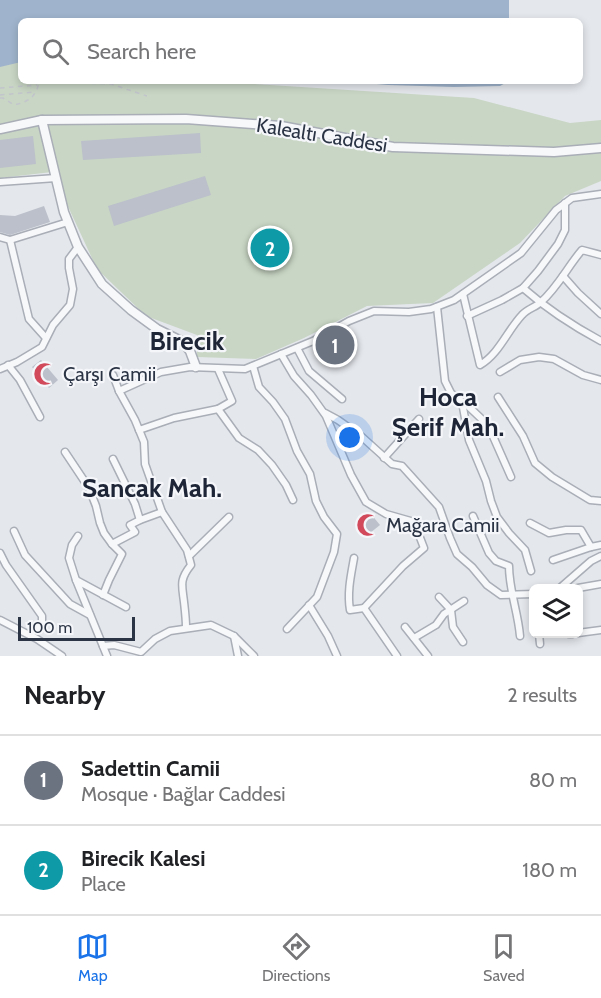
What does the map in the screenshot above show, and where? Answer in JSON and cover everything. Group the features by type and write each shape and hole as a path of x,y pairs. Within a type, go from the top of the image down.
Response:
{"street":[{"name":"Kalealtı Caddesi","path":"0,129 42,120 186,119 281,126 393,147 554,152 601,148"},
{"path":"42,120 68,222 78,248 102,284 131,310 156,329 183,342 190,351 196,367"},
{"path":"0,182 56,178"},
{"path":"119,391 161,372 190,367 245,369 313,341 349,321 375,311 409,312 437,307 454,300 521,254 556,210 572,198 601,194"},
{"path":"467,316 523,288 538,271 558,244 564,230 565,203"},
{"path":"0,237 10,240 68,222"},
{"path":"10,240 29,319 46,338"},
{"path":"0,369 42,347 53,325 70,305 73,289 69,259 78,248"},
{"path":"463,294 480,365 503,342 523,313 541,303 582,250 601,255"},
{"path":"563,276 601,314"},
{"path":"523,288 579,329 601,341"},
{"path":"437,307 445,381 451,393 488,425 511,477"},
{"path":"297,348 309,371 342,399"},
{"path":"281,354 294,376 323,413 366,502 386,514 414,522 424,548 364,608 350,610 348,599 354,558"},
{"path":"500,372 520,360 539,357 554,359 583,375 601,381"},
{"path":"8,365 20,380 40,417"},
{"path":"253,366 259,387 285,419 297,451 310,474 316,501 324,517 337,534 334,552 316,597 287,629"},
{"path":"139,430 174,418 218,409 232,401 218,369"},
{"path":"112,375 144,442 145,464 162,512 189,556 191,565 184,573 181,584 186,627"},
{"path":"498,397 523,436 535,463 552,477 601,508"},
{"path":"462,402 469,440 486,481 497,517 525,549 531,572"},
{"path":"218,409 239,438 258,450 272,465 293,500"},
{"path":"323,413 354,431 392,464 402,466 439,507 458,554 487,585 501,595 529,594"},
{"path":"384,458 419,419"},
{"path":"65,452 89,488 104,533 122,555 103,595"},
{"path":"113,459 135,504 140,520"},
{"path":"590,500 601,501"},
{"path":"112,544 135,532 130,525 162,512"},
{"path":"189,556 229,516"},
{"path":"473,516 489,553 496,561 509,566 511,596 520,636"},
{"path":"530,523 549,533 581,530 591,547"},
{"path":"14,531 25,555 70,604 90,616"},
{"path":"78,536 72,545 69,558 107,656"},
{"path":"554,560 601,545"},
{"path":"0,553 42,616 42,623 30,635"},
{"path":"565,584 591,561 601,556"},
{"path":"76,580 126,608"},
{"path":"583,587 601,584"},
{"path":"439,597 451,610 453,627 463,642"},
{"path":"414,638 436,625 444,614 464,601"},
{"path":"309,605 337,656"},
{"path":"364,608 397,656"},
{"path":"0,615 0,620 30,635 62,656"},
{"path":"103,646 114,645 141,652 155,639 170,631 211,625 234,636 254,656"},
{"path":"405,627 428,656"},
{"path":"583,632 601,630"},
{"path":"234,636 238,656"},
{"path":"539,638 540,644"}],"path":[{"path":"111,84 147,96"},
{"path":"0,88 38,85 36,92 24,102 14,105 0,97"},
{"path":"0,97 36,92"}],"green space":[{"path":"0,46 18,47 18,84 256,84 474,98 570,123 601,120 601,181 565,196 520,243 433,303 367,306 256,359 197,357 197,335 146,316 97,269 52,172 0,178"}],"water":[{"path":"0,0 509,0 509,18 18,18 18,63 0,67"},
{"path":"376,84 504,84 454,87"}],"building":[{"path":"200,133 201,153 83,160 81,141"},
{"path":"33,136 36,164 0,168 0,140"},
{"path":"205,176 211,195 114,226 108,206"},
{"path":"44,206 50,222 10,235 0,232 0,215 15,216"},
{"path":"336,334 348,351 335,359 324,341"},
{"name":"Çarşı Camii","path":"41,360 58,380 49,388 32,367"},
{"name":"Mağara Camii","path":"370,513 380,525 365,537 356,525"}],"place":[{"name":"Birecik Kalesi","path":"270,248"},
{"name":"Sadettin Camii","path":"335,345"},
{"name":"Çarşı Camii","path":"45,374"},
{"name":"Mağara Camii","path":"368,525"}],"district":[{"name":"Birecik","path":"187,341"},
{"name":"Hoca Şerif Mah.","path":"448,412"},
{"name":"Sancak Mah.","path":"152,488"}]}
